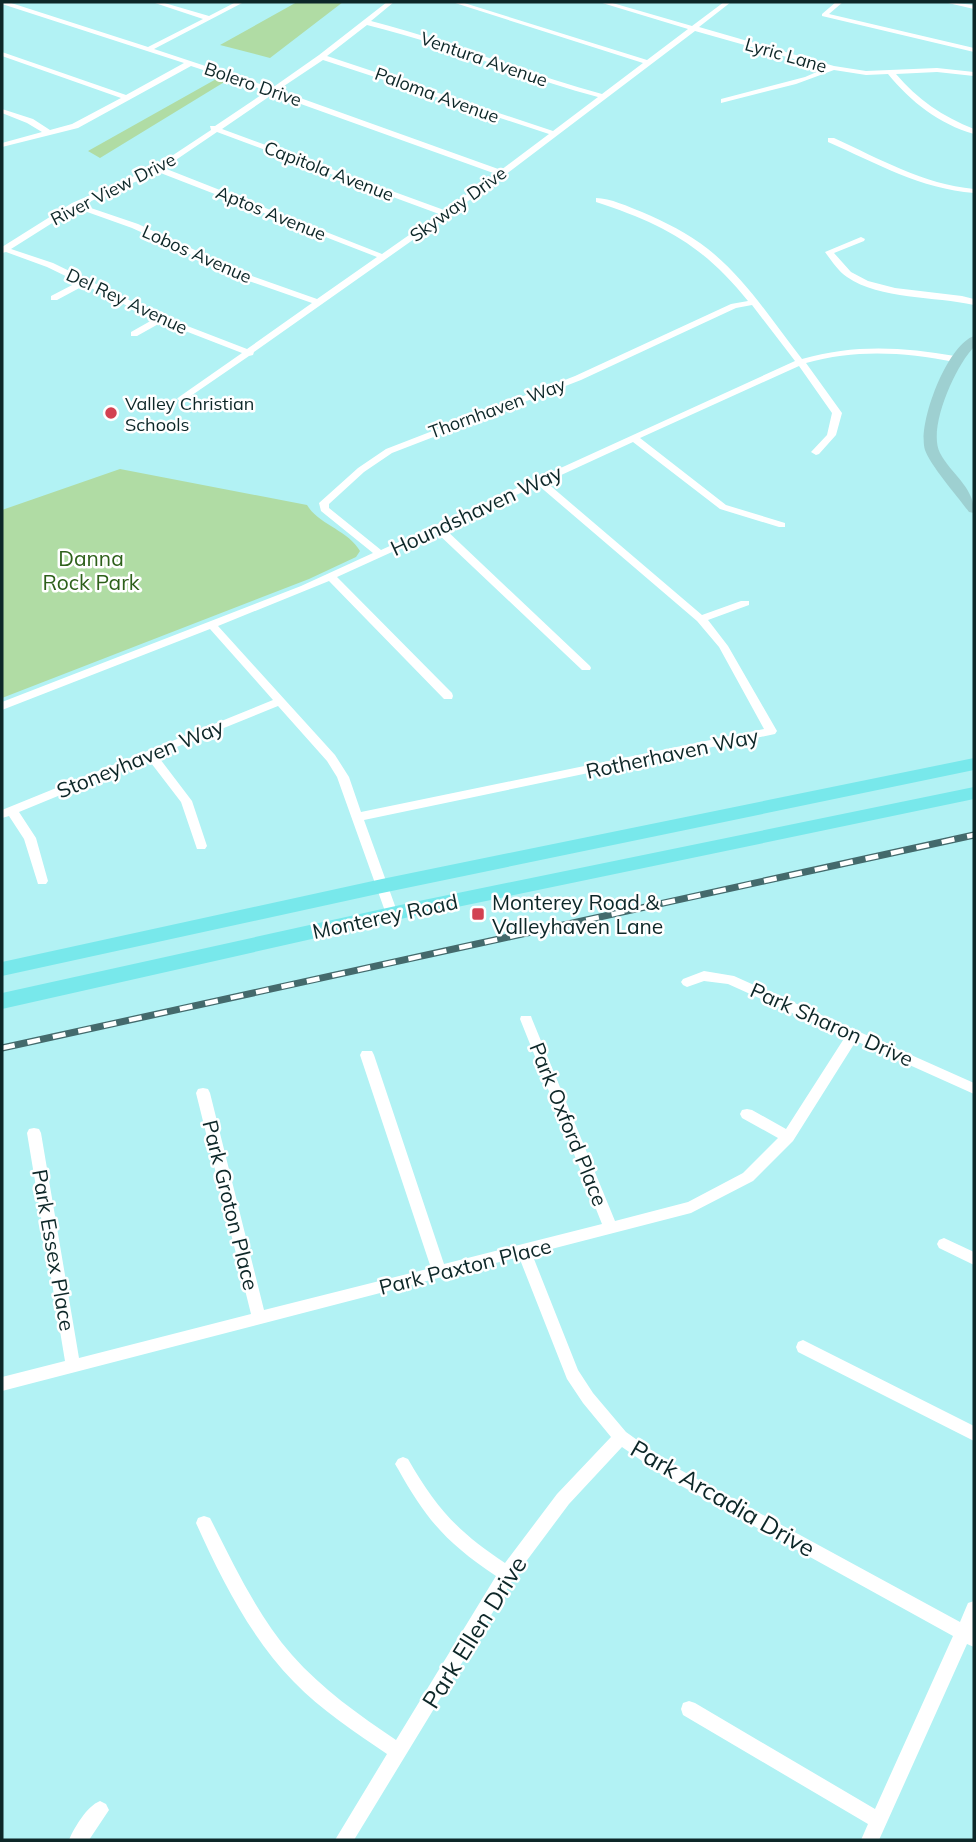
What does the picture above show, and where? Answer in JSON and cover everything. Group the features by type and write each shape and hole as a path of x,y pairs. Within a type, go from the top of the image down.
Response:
{"main road":[{"name":"Monterey Road","path":"2,970 382,886 974,764"},
{"name":"Monterey Road","path":"2,1001 392,914 974,793"}],"street":[{"name":"Bolero Drive","path":"2,2 190,63 502,173"},
{"path":"155,2 209,18"},
{"path":"149,50 241,2"},
{"name":"River View Drive","path":"3,250 75,205 158,169 193,147 214,128 321,57 391,2"},
{"path":"455,2 648,62"},
{"name":"Lyric Lane","path":"602,2 833,68 891,73 937,70 973,72"},
{"name":"Skyway Drive","path":"182,399 502,173 728,2"},
{"path":"839,2 824,15 974,50"},
{"path":"950,2 974,7"},
{"name":"Ventura Avenue","path":"365,22 458,48 559,84 603,96"},
{"path":"2,54 128,98"},
{"name":"Paloma Avenue","path":"321,57 400,80 505,119 553,133"},
{"path":"2,145 75,125 190,63"},
{"path":"724,101 755,90 808,79 833,68"},
{"path":"891,73 907,93 925,108 974,132"},
{"path":"2,111 30,121 49,133"},
{"name":"Capitola Avenue","path":"214,128 444,213"},
{"path":"831,140 912,177 952,189 974,191"},
{"name":"Aptos Avenue","path":"158,169 206,186 290,224 384,257"},
{"path":"599,200 649,217 703,247 728,269 836,413 836,427 829,441 816,452"},
{"name":"Lobos Avenue","path":"75,205 135,226 249,278 319,303"},
{"path":"862,239 829,252 849,275 878,287 974,302"},
{"name":"Del Rey Avenue","path":"3,250 50,265 161,319 250,353"},
{"path":"54,298 85,282"},
{"name":"Thornhaven Way","path":"380,554 324,509 324,503 379,457 402,444 578,378 734,306 754,302"},
{"path":"134,334 161,319"},
{"path":"974,340 955,359 929,428 930,442 948,477 974,509"},
{"name":"Houndshaven Way","path":"2,706 331,577 800,362 824,354 879,348 955,359"},
{"path":"634,438 723,507 782,525"},
{"name":"Rotherhaven Way","path":"357,817 771,731 723,646 701,619 539,481"},
{"path":"438,528 586,668"},
{"path":"331,577 448,696"},
{"path":"701,619 745,603"},
{"path":"212,625 331,758 343,777 392,914"},
{"name":"Stoneyhaven Way","path":"7,812 279,701"},
{"path":"149,753 186,801 201,846"},
{"path":"7,812 30,838 42,881"},
{"name":"Park Sharon Drive","path":"687,982 704,976 730,979 974,1089"},
{"name":"Park Oxford Place","path":"526,1019 611,1228"},
{"name":"Park Paxton Place","path":"2,1384 691,1207 748,1177 788,1138 855,1034"},
{"path":"367,1055 440,1273"},
{"name":"Park Groton Place","path":"203,1093 259,1318"},
{"path":"747,1114 788,1138"},
{"name":"Park Essex Place","path":"34,1133 73,1367"},
{"path":"944,1244 974,1259"},
{"name":"Park Arcadia Drive","path":"524,1252 572,1374 588,1398 621,1437 670,1472 969,1636"},
{"path":"803,1347 974,1434"},
{"name":"Park Ellen Drive","path":"344,1840 507,1574 563,1499 621,1437"},
{"path":"402,1464 429,1511 458,1542 507,1574"},
{"path":"204,1523 251,1612 300,1676 331,1704 399,1752"},
{"path":"870,1840 969,1636 974,1609"},
{"path":"689,1709 879,1821"},
{"path":"78,1840 100,1810"}],"green space":[{"path":"297,2 343,2 270,58 220,45"},
{"path":"218,78 226,81 100,158 88,151"},
{"name":"Danna Rock Park","path":"120,469 307,505 360,551 356,557 309,579 2,698 2,510"}],"railway":[{"path":"2,1048 974,835"}],"place":[{"name":"Valley Christian Schools","path":"111,413"},
{"name":"Monterey Road & Valleyhaven Lane","path":"478,914"}]}
